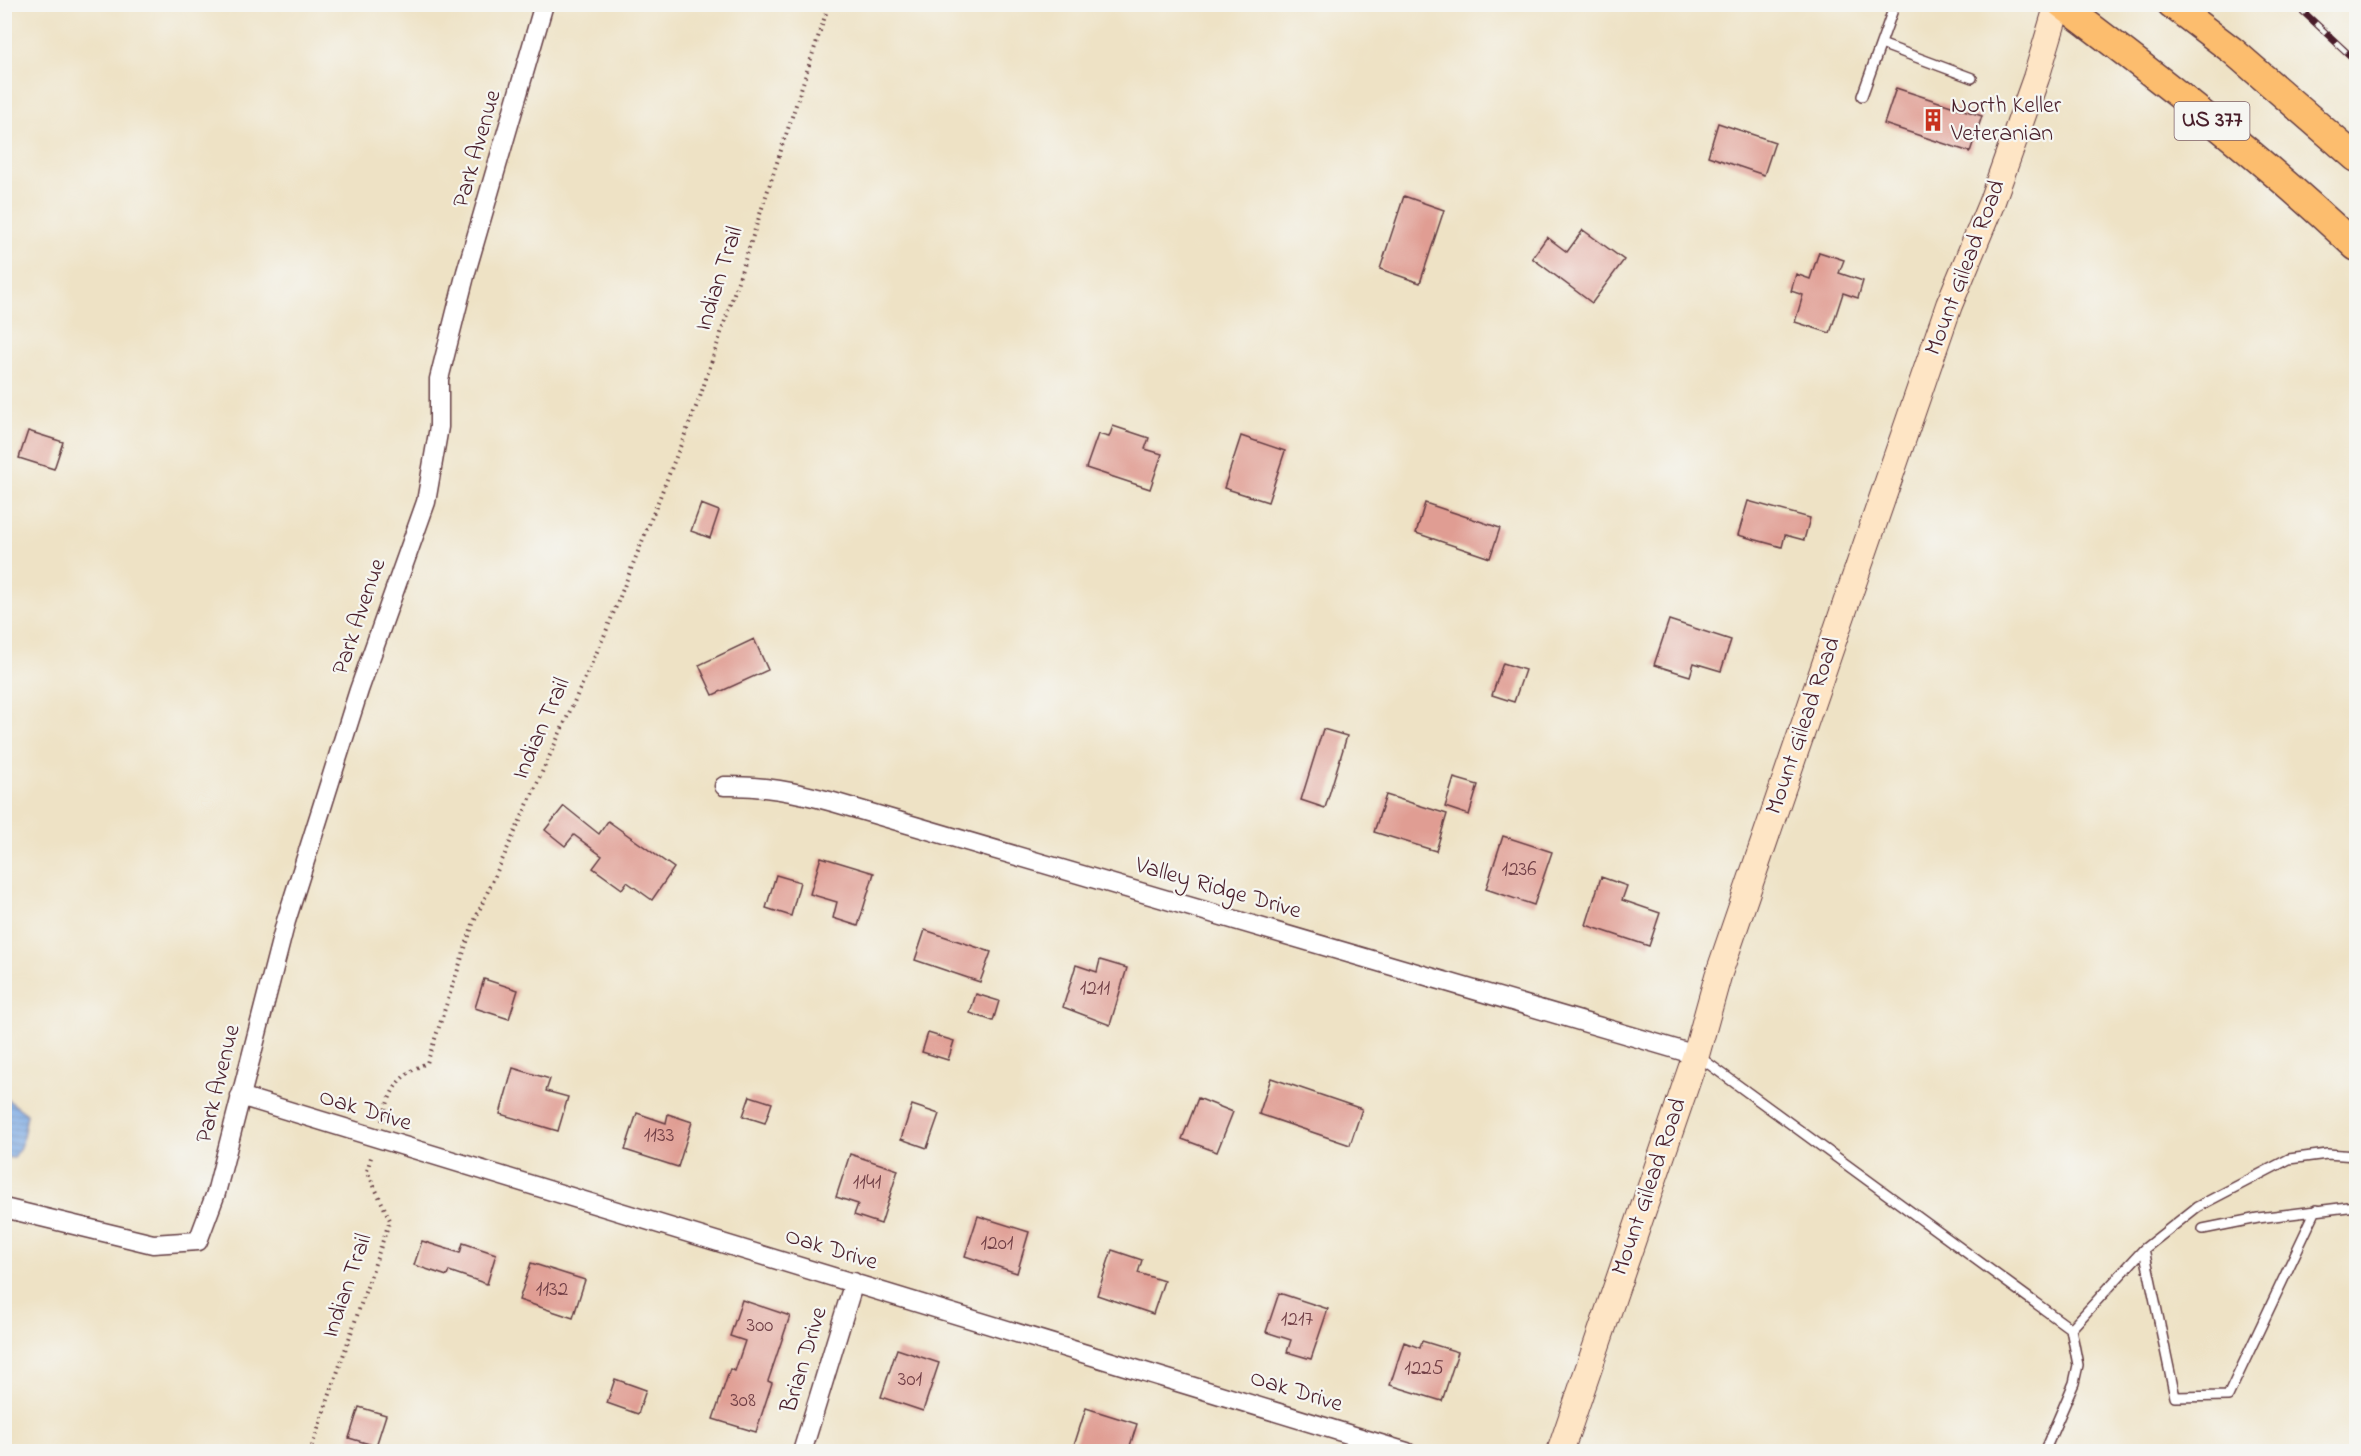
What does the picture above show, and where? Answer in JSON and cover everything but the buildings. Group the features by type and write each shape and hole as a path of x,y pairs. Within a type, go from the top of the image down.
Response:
{"main road":[{"name":"US 377","path":"2059,4 2177,92 2317,210 2356,247"},
{"name":"Mount Gilead Road","path":"1560,1452 1696,1055 1718,976 1843,612 1949,305 1991,204 2036,78 2059,4"},
{"name":"US 377","path":"2171,4 2233,51 2356,158"}],"street":[{"name":"Park Avenue","path":"4,1208 153,1244 198,1241 216,1193 286,921 359,690 426,502 438,427 439,378 466,272 544,4"},
{"name":"Valley Ridge Drive","path":"724,786 750,785 789,790 833,802 1696,1055"},
{"name":"Oak Drive","path":"240,1096 1407,1452"},
{"name":"Brian Drive","path":"802,1452 854,1282"}],"lane":[{"path":"1862,96 1895,4"},
{"path":"1881,44 1972,78"},
{"path":"1696,1055 2071,1329 2078,1365 2074,1383 2044,1452"},
{"path":"2071,1329 2144,1249 2197,1207 2289,1159 2327,1154 2356,1156"},
{"path":"2204,1229 2316,1210 2356,1206"},
{"path":"2144,1249 2175,1397 2228,1396 2316,1210"}],"path":[{"name":"Indian Trail","path":"310,1452 390,1220 368,1171 391,1089 410,1070 427,1063 473,924 605,634 700,397 829,4"}],"water":[{"path":"4,1097 27,1114 22,1143 14,1158 5,1157"}],"railway":[{"path":"2295,4 2356,61"}],"place":[{"name":"North Keller Veteranian","path":"1933,120"}]}
